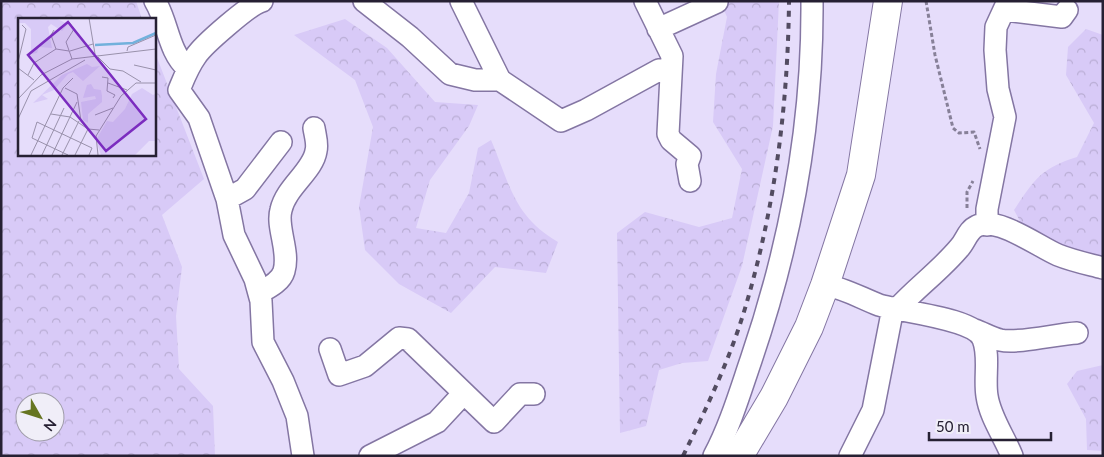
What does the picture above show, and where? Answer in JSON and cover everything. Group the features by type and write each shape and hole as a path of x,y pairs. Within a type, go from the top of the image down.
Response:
{"highway":[{"path":"739,456 774,397 809,327 826,285 861,175 888,1"}],"street":[{"path":"155,1 163,14 178,60 187,68"},
{"path":"364,1 410,37 450,74 475,80 500,80"},
{"path":"461,1 500,80 561,121 586,110 659,70 671,69"},
{"path":"645,1 672,56 668,134 670,140 690,156 687,164 690,180"},
{"path":"714,456 742,386 765,319 788,237 805,130 810,73 812,1"},
{"path":"259,2 198,53 187,68 179,90 199,118 227,199 234,235 255,279 259,293 263,342 283,381 297,416 303,456"},
{"path":"658,29 717,2"},
{"path":"850,456 858,444 876,402 895,309 939,270 979,228 987,209 1005,117 1004,104 998,89 995,50 996,27 1006,5 1062,17 1067,10"},
{"path":"259,293 280,279 284,270 285,240 280,212 286,196 311,163 316,151 314,128"},
{"path":"227,199 244,189 281,142"},
{"path":"979,228 1012,230 1058,255 1103,268"},
{"path":"826,285 895,309 933,315 998,340 1011,342 1077,332"},
{"path":"975,330 982,337 985,347 987,395 991,412 1012,456"},
{"path":"330,349 339,375 364,366 398,338 408,339 494,422 520,394 534,394"},
{"path":"370,456 437,422 463,394"}],"path":[{"path":"926,1 935,55 953,128 959,133 974,132 980,147 980,154"},
{"path":"977,174 967,192 968,227 979,228"}],"green space":[{"path":"1,1 136,1 142,18 18,18 18,155 155,155 155,53 204,179 162,215 182,267 176,316 179,369 213,406 215,456 1,456"},
{"path":"720,1 779,1 773,126 742,266 708,361 682,363 659,370 646,426 620,433 617,233 645,212 699,227 732,218 742,169 713,122 716,74 727,17"},
{"path":"345,19 387,48 435,102 478,105 469,126 430,180 416,228 446,233 469,193 478,148 491,140 509,185 522,210 543,232 558,242 546,273 495,267 451,313 399,284 365,250 359,207 373,127 355,80 294,35"},
{"path":"1086,29 1103,35 1103,257 1075,252 1023,227 1014,210 1040,176 1055,166 1077,157 1094,123 1066,75 1068,47"},
{"path":"1103,365 1103,451 1087,450 1086,419 1067,384 1077,371"}],"railway":[{"path":"683,456 726,363 746,305 765,231 783,117 789,1"}]}
